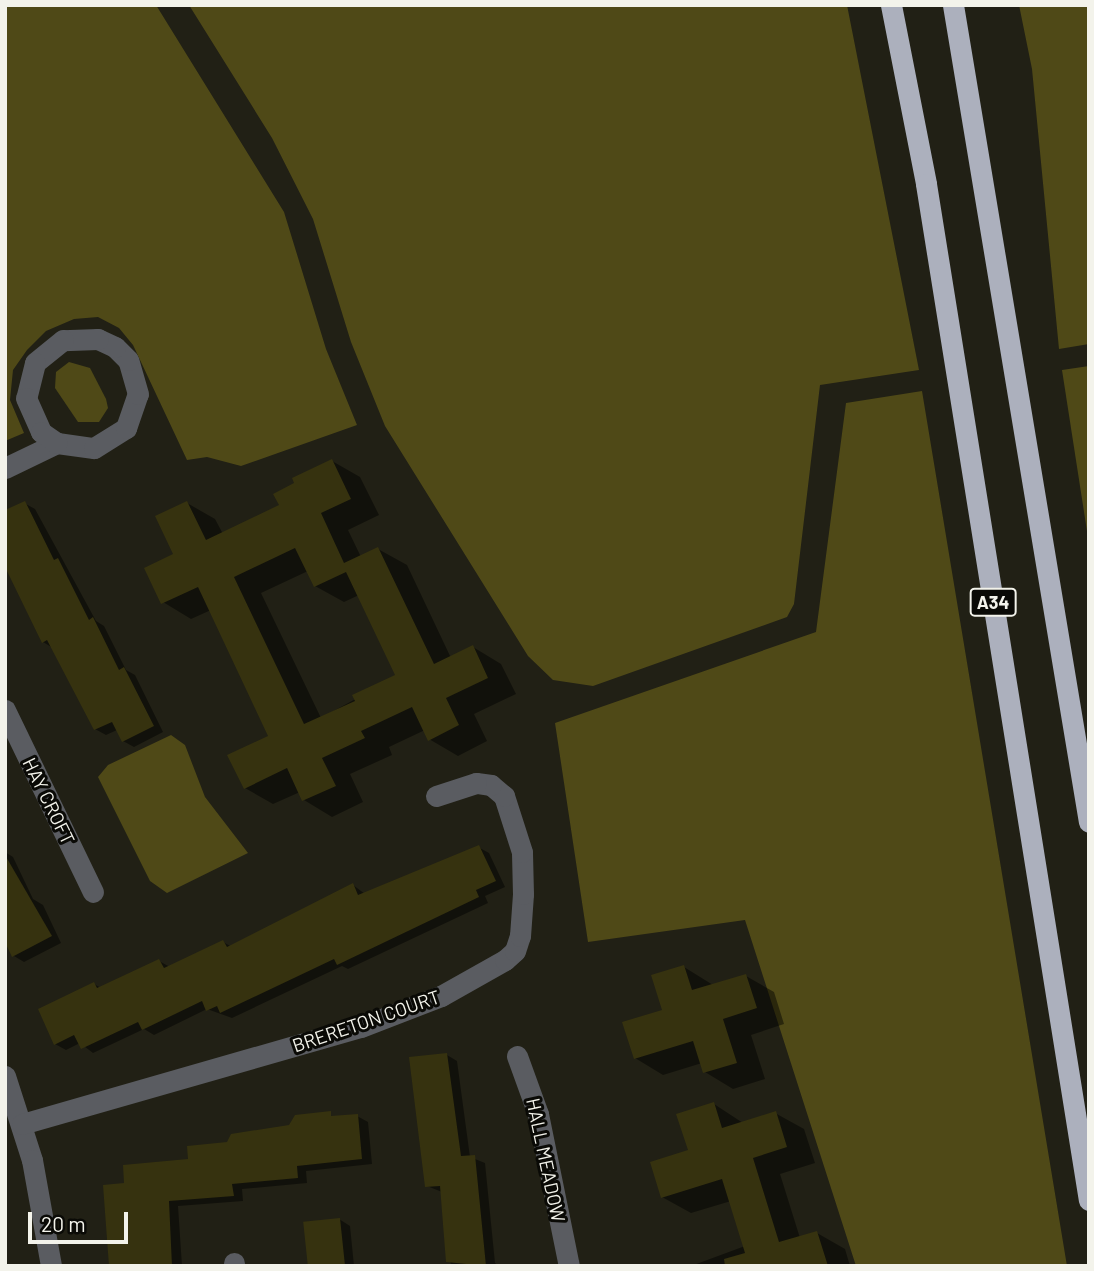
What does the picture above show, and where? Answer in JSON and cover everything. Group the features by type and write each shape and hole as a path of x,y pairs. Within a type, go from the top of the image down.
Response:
{"highway":[{"name":"A34","path":"891,5 928,197 1089,1200"},
{"path":"953,5 1089,822"}],"street":[{"path":"5,468 57,443 94,448 126,428 138,394 128,360 115,347 89,338 62,340 35,363 26,398 36,424 57,443"},
{"name":"HAY CROFT","path":"5,710 93,892"},
{"name":"BRERETON COURT","path":"22,1124 361,1027 441,996 505,960 515,951 520,936 523,894 522,852 504,796 491,785 476,783 436,796"},
{"name":"HALL MEADOW","path":"517,1056 538,1114 569,1266"},
{"path":"5,1076 22,1124 51,1266"}],"shaded area":[{"path":"5,5 156,5 284,212 326,349 357,425 241,466 207,457 187,460 133,345 119,328 98,317 74,319 46,331 27,350 13,370 10,400 24,433 5,441"},
{"path":"189,5 847,5 919,370 820,385 794,604 787,617 593,686 553,680 528,656 385,426 351,342 313,219 272,138"},
{"path":"1019,5 1089,5 1089,344 1059,349 1032,69"},
{"path":"69,362 90,368 106,399 108,408 99,422 78,422 55,388 56,372"},
{"path":"1089,366 1089,544 1062,370"},
{"path":"922,391 1067,1266 856,1266 745,920 588,942 555,723 816,632 846,403"},
{"path":"171,735 185,745 205,797 248,853 167,893 150,881 98,777 108,765"}],"building":[{"path":"332,459 351,499 321,513 344,563 378,547 434,664 473,645 488,678 446,698 459,725 428,741 412,707 361,731 365,738 322,758 336,786 302,801 287,768 244,789 227,755 268,736 198,587 161,604 144,568 173,554 155,516 187,501 206,540 279,505 273,494 294,483 292,478","holes":["295,548 314,587 346,572 395,675 352,695 355,701 304,724 234,577"]},
{"path":"25,501 54,560 58,558 89,620 93,617 119,670 124,667 154,726 122,742 112,722 94,730 47,640 42,643 5,567 5,510"},
{"path":"479,845 496,881 476,890 479,897 337,965 334,959 220,1013 217,1006 206,1011 202,1001 142,1030 138,1022 81,1049 74,1035 54,1045 38,1009 94,982 97,988 159,959 164,968 223,940 227,947 353,883 358,895"},
{"path":"5,855 52,936 12,957 5,942"},
{"path":"684,965 692,990 746,974 757,1008 723,1019 737,1063 703,1073 693,1041 634,1059 622,1022 662,1010 651,975"},
{"path":"447,1053 461,1156 475,1155 486,1266 446,1262 440,1186 425,1187 409,1057"},
{"path":"714,1102 722,1128 776,1111 787,1147 753,1158 779,1242 817,1231 828,1266 725,1266 724,1259 745,1253 722,1179 661,1198 650,1162 688,1150 676,1114"},
{"path":"331,1111 331,1116 358,1114 362,1159 297,1166 298,1178 232,1184 234,1196 169,1201 172,1266 109,1266 103,1185 124,1183 123,1165 188,1159 187,1146 227,1142 231,1134 289,1125 295,1115"},
{"path":"340,1218 345,1266 308,1266 303,1222"}]}
